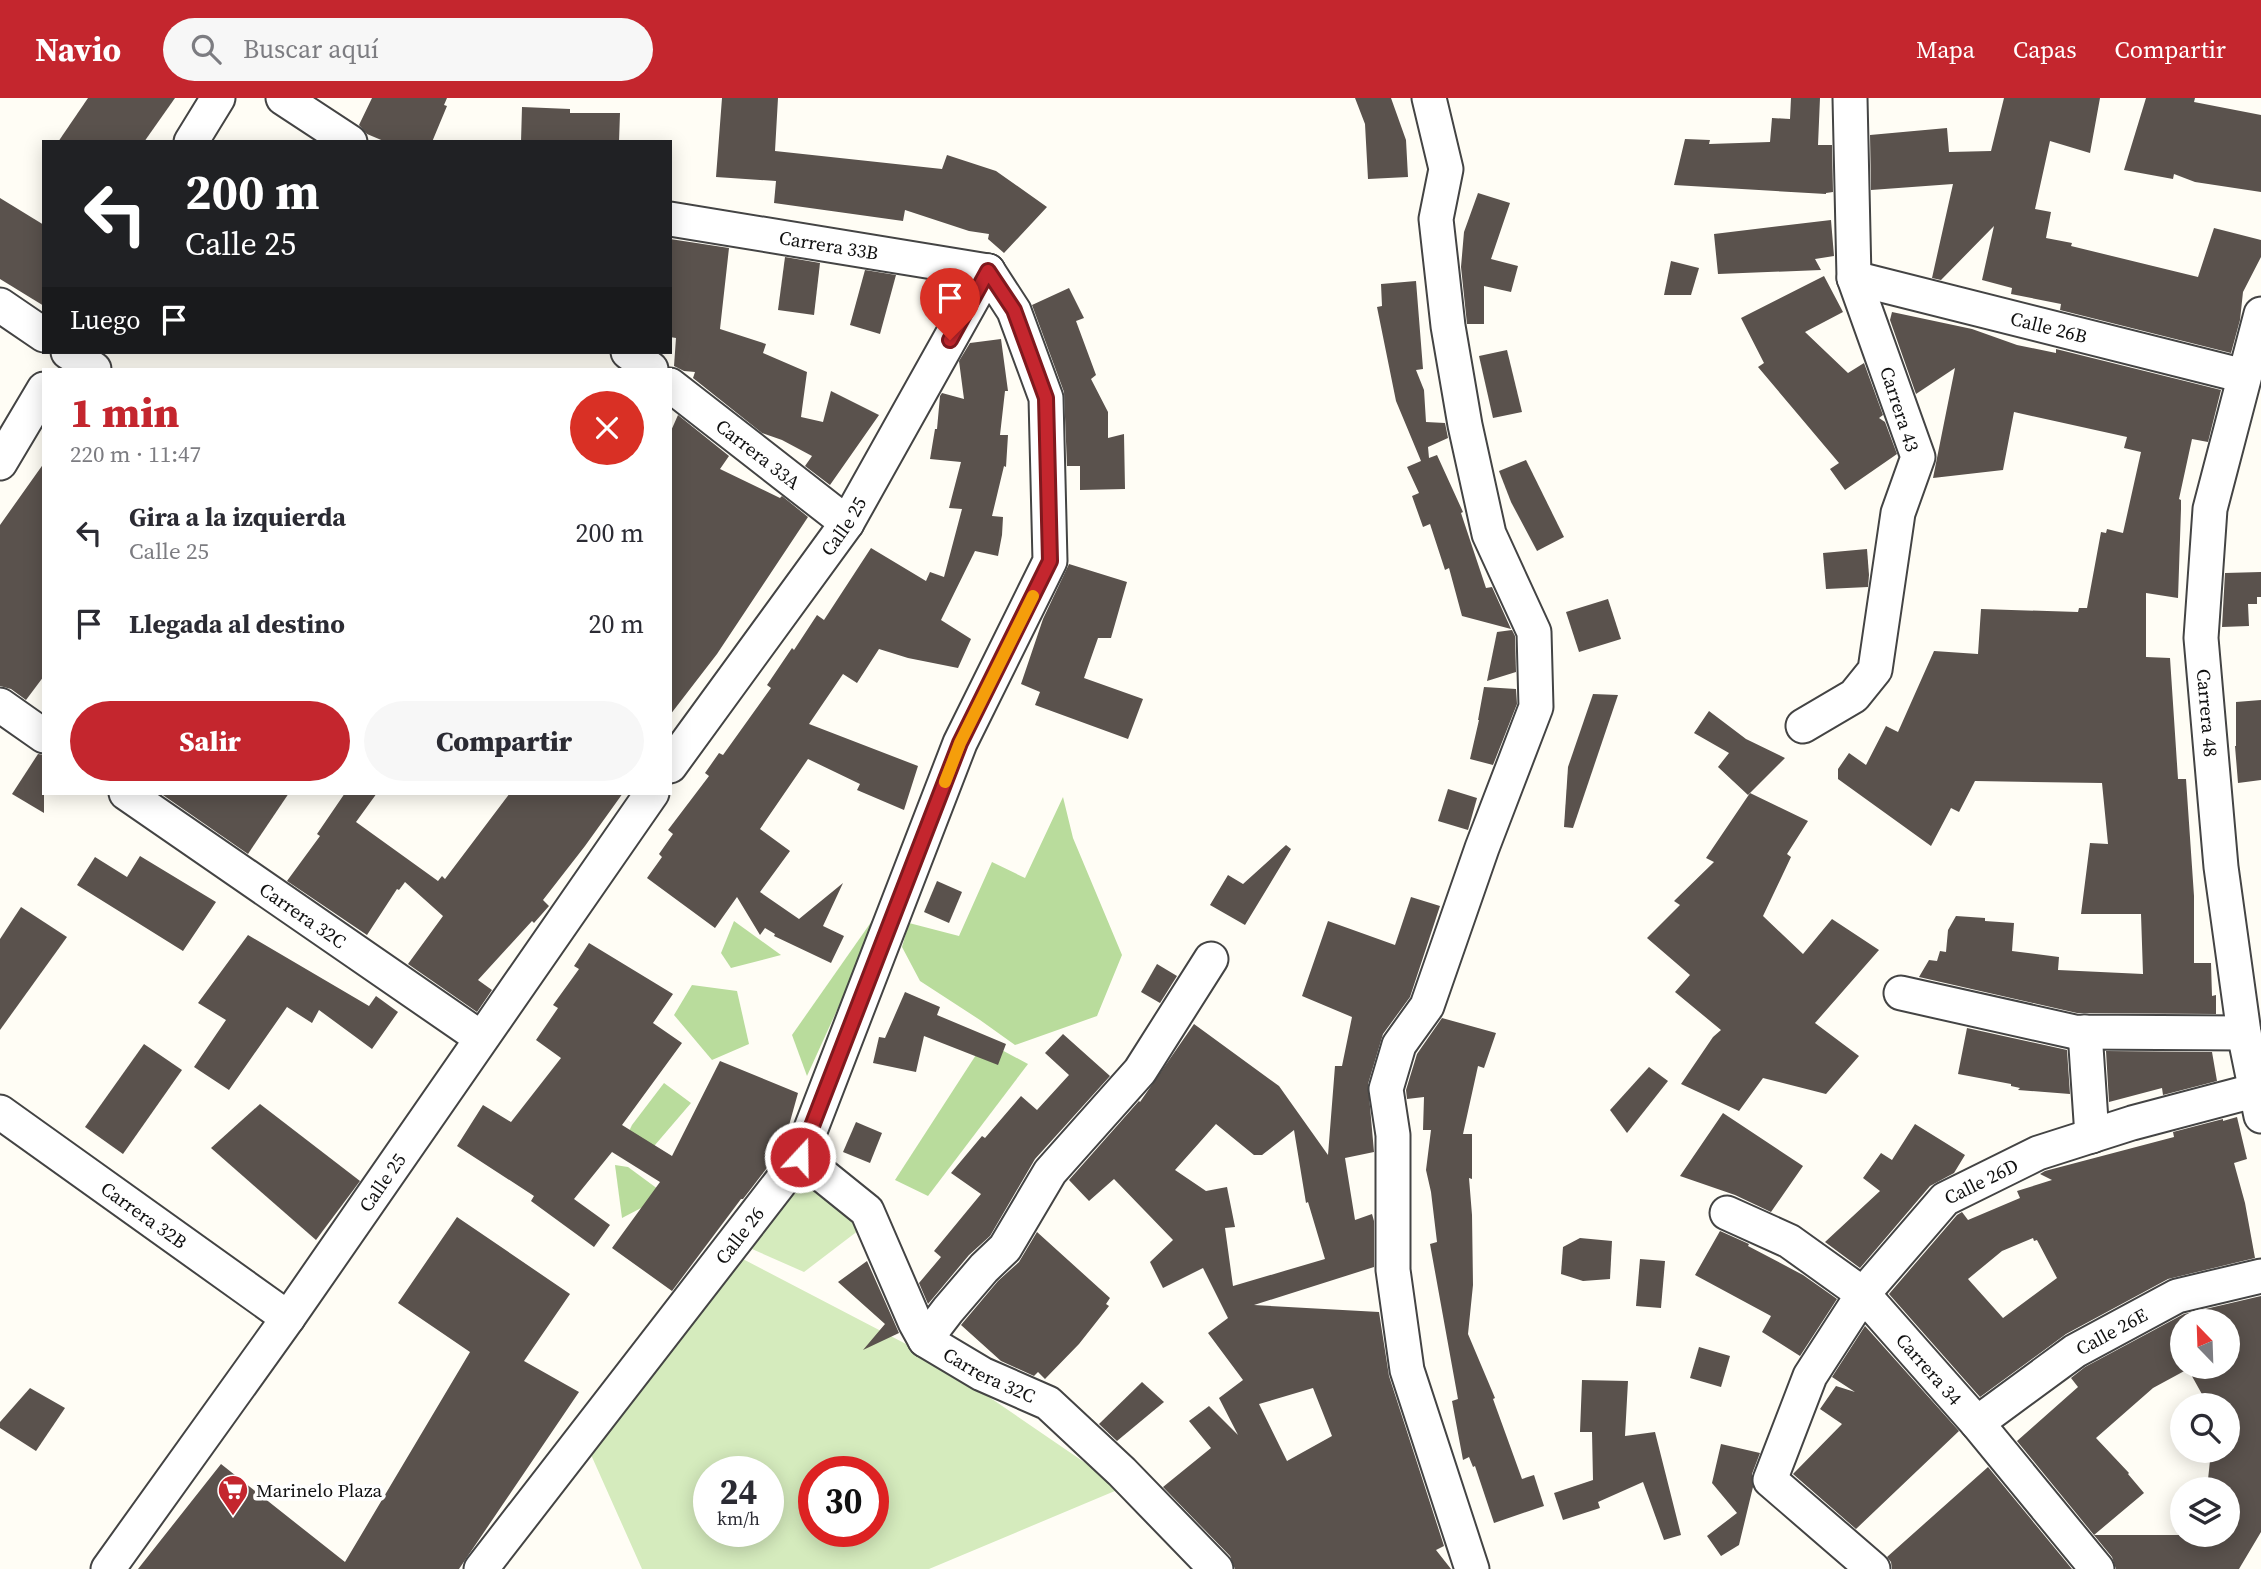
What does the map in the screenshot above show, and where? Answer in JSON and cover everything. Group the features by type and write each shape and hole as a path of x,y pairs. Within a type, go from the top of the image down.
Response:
{"street":[{"path":"192,140 218,98"},
{"path":"284,98 347,140"},
{"path":"1429,98 1446,169 1436,219 1448,326 1465,425 1489,534 1534,632 1536,707 1482,848 1427,1006 1399,1045 1386,1089 1393,1135 1393,1270 1407,1370 1472,1569"},
{"name":"Carrera 43","path":"1803,726 1854,696 1875,670 1898,513 1918,457 1854,278 1850,98"},
{"name":"Carrera 33B","path":"672,219 988,271"},
{"name":"Calle 25","path":"672,762 847,523 988,271"},
{"name":"Calle 26","path":"481,1569 800,1157 960,743 1050,561 1046,398 1014,310 988,271"},
{"name":"Calle 26B","path":"1854,278 2244,376"},
{"path":"0,305 42,334"},
{"name":"Carrera 48","path":"2259,1103 2245,1033 2221,867 2201,638 2210,509 2261,314"},
{"path":"70,354 92,368"},
{"path":"631,354 649,368"},
{"name":"Carrera 33A","path":"672,387 847,523"},
{"path":"0,463 42,391"},
{"path":"0,705 42,735"},
{"name":"Carrera 32C","path":"129,795 481,1038"},
{"name":"Calle 25","path":"108,1569 288,1318 651,795"},
{"path":"925,1340 984,1268 1005,1248 1050,1172 1140,1071 1211,958"},
{"path":"1901,993 2075,1032 2245,1033"},
{"path":"2085,1032 2092,1136"},
{"name":"Calle 26D","path":"1873,1569 1770,1480 1810,1376 1863,1294 1945,1199 2038,1153 2132,1123 2259,1103"},
{"name":"Carrera 32B","path":"0,1112 288,1318"},
{"name":"Carrera 32C","path":"800,1157 867,1211 925,1340 982,1374 1048,1403 1122,1472 1216,1569"},
{"name":"Carrera 34","path":"1727,1213 1789,1241 1863,1294 1977,1423 2097,1569"},
{"name":"Calle 26E","path":"1977,1423 2075,1351 2177,1296 2261,1276"}],"green space":[{"path":"1063,797 1073,838 1122,955 1097,1016 1015,1045 920,981 902,947 909,923 959,936 992,862 1025,878"},
{"path":"888,898 807,1076 792,1035"},
{"path":"734,921 781,955 731,968 721,953"},
{"path":"692,985 737,991 749,1044 712,1060 674,1015"},
{"path":"985,1041 1028,1064 928,1196 895,1180"},
{"path":"664,1083 691,1103 643,1159 621,1148 632,1125"},
{"path":"615,1165 628,1167 666,1195 622,1218"},
{"path":"801,1174 863,1227 804,1272 752,1249"},
{"path":"739,1257 929,1356 1122,1488 929,1569 642,1569 588,1448"}],"building":[{"path":"88,98 175,98 145,140 59,140"},
{"path":"372,98 447,98 444,105 447,106 433,140 381,140 367,134 359,125"},
{"path":"722,98 778,98 775,151 942,169 947,155 996,171 1047,207 1004,253 988,239 989,234 969,231 905,210 903,221 774,203 776,181 716,177"},
{"path":"1355,98 1391,98 1406,140 1408,177 1368,179 1365,124"},
{"path":"1791,98 1820,98 1818,145 1832,145 1833,192 1826,194 1674,185 1685,139 1710,140 1709,144 1770,142 1772,118 1790,119"},
{"path":"2004,98 2100,98 2090,153 2050,141 2035,209 2051,212 2046,238 2198,277 2214,228 2261,240 2261,257 2243,292 2240,320 2231,353 2060,310 2061,304 2011,294 2012,288 1982,280 1994,226 1941,280 1932,278 1953,184 1871,190 1870,135 1947,128 1949,152 1991,151"},
{"path":"2146,98 2195,98 2194,102 2261,115 2261,192 2195,182 2174,174 2173,179 2124,170"},
{"path":"522,107 570,109 570,113 620,113 619,140 521,140"},
{"path":"1478,193 1510,203 1491,259 1518,266 1511,292 1484,286 1484,324 1467,324 1461,267 1464,232"},
{"path":"0,198 42,224 42,305 0,279"},
{"path":"1831,220 1834,256 1815,259 1821,270 1718,274 1714,234"},
{"path":"672,239 729,248 720,329 766,344 763,353 807,372 801,417 823,422 831,391 879,415 830,485 805,466 812,456 762,433 693,378 695,372 674,366 676,338 672,337"},
{"path":"785,257 820,263 814,315 778,310"},
{"path":"1671,261 1699,268 1691,295 1664,295"},
{"path":"865,270 896,275 880,334 850,325"},
{"path":"1824,276 1843,312 1805,332 1848,373 1864,363 1883,415 1879,418 1885,422 1897,454 1845,490 1830,469 1839,463 1758,367 1764,363 1741,318"},
{"path":"1416,281 1423,369 1416,370 1424,390 1426,422 1445,423 1448,438 1428,447 1429,458 1437,455 1463,512 1461,513 1486,588 1492,587 1511,629 1462,616 1449,568 1445,570 1430,524 1423,527 1412,496 1419,493 1407,467 1421,461 1396,401 1377,307 1382,306 1381,284"},
{"path":"1069,288 1084,318 1076,321 1096,375 1091,379 1108,412 1108,438 1124,434 1125,489 1080,490 1080,466 1067,466 1064,392 1032,305"},
{"path":"1892,312 1972,329 2017,345 2056,353 2056,349 2221,390 2208,442 2192,439 2179,499 2181,509 2178,598 2146,593 2146,657 2170,658 2178,779 2186,779 2194,896 2194,963 2211,963 2212,996 2216,995 2216,1014 2077,1013 1919,977 1929,960 1937,961 1940,951 1946,952 1948,930 1956,916 2014,923 2012,951 2059,957 2058,970 2143,974 2141,914 2081,914 2090,843 2108,844 2102,783 1975,781 1959,812 1951,808 1931,846 1838,779 1838,769 1849,753 1866,765 1886,726 1898,732 1934,651 1978,654 1981,609 2078,612 2079,608 2087,608 2101,532 2106,533 2107,529 2123,533 2141,452 2124,448 2127,437 2014,412 2003,470 1933,478 1955,368 1916,394 1890,320"},
{"path":"1001,339 1008,391 1005,391 1000,435 1008,435 1006,467 1004,466 992,516 1003,517 1002,535 998,556 975,551 941,620 971,639 958,668 879,649 857,683 843,674 809,724 918,766 904,810 857,790 860,784 808,759 760,829 790,851 760,892 799,919 843,883 823,926 844,936 831,963 774,936 775,934 765,928 760,935 737,897 715,928 647,878 662,857 659,854 673,834 668,830 709,776 705,773 719,753 723,755 771,688 767,685 792,648 794,650 817,615 824,620 871,548 926,581 930,572 944,577 962,509 949,508 961,462 930,459 937,429 940,396 942,393 964,399 959,361 970,343"},
{"path":"1507,350 1522,412 1493,418 1479,356"},
{"path":"678,415 729,456 720,469 780,498 782,496 808,517 717,654 672,712 672,428"},
{"path":"1526,460 1564,537 1537,551 1511,502 1499,471"},
{"path":"42,466 42,679 26,700 11,689 0,686 0,525"},
{"path":"1867,549 1868,587 1826,589 1823,553"},
{"path":"1069,564 1127,582 1111,638 1098,638 1084,678 1143,699 1128,739 1035,705 1040,692 1021,684 1043,619"},
{"path":"2261,572 2261,597 2257,597 2257,604 2248,604 2249,626 2222,627 2225,573"},
{"path":"1608,599 1621,639 1579,652 1566,612"},
{"path":"1512,630 1515,636 1516,672 1487,681 1497,632"},
{"path":"1484,687 1516,689 1517,704 1493,765 1470,759"},
{"path":"1593,694 1618,695 1573,828 1564,827 1568,767"},
{"path":"2261,700 2261,780 2238,783 2236,702"},
{"path":"1709,711 1746,739 1785,758 1748,795 1718,767 1729,753 1694,733"},
{"path":"38,754 42,755 44,813 12,794"},
{"path":"1448,789 1477,798 1468,830 1438,821"},
{"path":"1750,793 1808,821 1787,854 1791,857 1763,916 1803,954 1832,919 1879,950 1815,1023 1859,1056 1826,1094 1763,1078 1739,1111 1681,1084 1713,1037 1721,1030 1675,992 1690,975 1647,938 1680,905 1674,901 1714,862 1706,858"},
{"path":"163,795 288,795 248,854"},
{"path":"344,795 376,795 356,822 438,881 442,876 445,879 508,795 622,795 543,900 549,906 478,980 492,990 477,1012 408,964 443,916 405,882 397,889 367,935 287,881 320,836 317,834"},
{"path":"1286,845 1291,849 1245,925 1210,905 1228,875 1243,884"},
{"path":"140,856 216,902 183,951 77,885 95,857 127,877"},
{"path":"937,881 962,892 949,923 924,912"},
{"path":"1411,897 1440,906 1410,997 1383,1034 1368,1084 1374,1152 1345,1158 1355,1220 1372,1214 1374,1221 1374,1267 1254,1305 1379,1312 1389,1376 1444,1546 1436,1550 1451,1569 1235,1569 1230,1556 1163,1487 1211,1448 1189,1421 1209,1406 1238,1435 1219,1398 1243,1380 1208,1333 1228,1318 1203,1268 1163,1288 1150,1262 1173,1240 1114,1179 1089,1201 1069,1180 1140,1102 1194,1024 1279,1086 1328,1155 1335,1066 1342,1066 1352,1017 1302,996 1328,921 1395,945","holes":["1216,1124 1254,1155 1262,1155 1294,1130 1306,1203 1308,1202 1325,1259 1233,1286 1225,1228 1235,1227 1227,1187 1206,1191 1175,1170","1313,1388 1332,1436 1287,1461 1259,1404"]},
{"path":"21,907 67,937 0,1030 0,939"},
{"path":"248,935 369,1006 376,996 398,1012 372,1049 319,1010 312,1023 287,1007 229,1090 194,1067 226,1020 198,1003"},
{"path":"589,943 673,994 653,1023 682,1043 622,1125 672,1156 720,1061 798,1093 783,1147 672,1291 612,1248 660,1182 612,1152 574,1199 610,1225 594,1247 531,1201 534,1196 457,1146 483,1105 511,1122 561,1058 536,1040 558,1008 553,1005 579,969 574,966"},
{"path":"1157,964 1177,976 1160,1003 1141,992"},
{"path":"905,992 940,1007 937,1015 1006,1044 998,1065 924,1036 916,1072 873,1063 879,1037 885,1038"},
{"path":"1442,1018 1496,1033 1484,1068 1478,1066 1463,1134 1472,1134 1472,1179 1469,1178 1473,1285 1468,1334 1495,1398 1493,1399 1522,1479 1534,1475 1544,1506 1494,1523 1475,1466 1473,1467 1469,1457 1463,1460 1452,1401 1458,1399 1430,1244 1437,1242 1426,1170 1431,1130 1423,1130 1424,1097 1407,1099 1406,1090 1417,1054"},
{"path":"1967,1028 2067,1050 2070,1094 2018,1090 2020,1088 2011,1084 1958,1074"},
{"path":"1063,1034 1110,1076 1035,1159 990,1236 969,1255 928,1304 919,1283 941,1257 934,1251 981,1194 951,1173 1021,1096 1037,1110 1069,1075 1045,1053"},
{"path":"144,1044 182,1070 123,1154 85,1127"},
{"path":"2106,1051 2212,1052 2217,1081 2163,1095 2162,1088 2109,1102"},
{"path":"1649,1067 1668,1081 1627,1133 1610,1110"},
{"path":"260,1104 360,1181 316,1240 211,1148"},
{"path":"1723,1113 1803,1166 1771,1212 1735,1195 1680,1176"},
{"path":"2237,1117 2247,1159 2234,1163 2245,1203 2255,1258 2168,1279 2066,1334 1980,1397 1889,1294 1962,1212 1968,1220 2020,1198 2017,1191 2052,1180 2040,1174 2045,1171 2174,1137 2173,1132","holes":["2033,1238 2034,1241 2037,1240 2057,1278 2003,1318 1968,1279 2002,1251"]},
{"path":"856,1122 882,1133 870,1163 843,1152"},
{"path":"1915,1124 1965,1155 1954,1173 1930,1186 1860,1268 1825,1242 1880,1191 1863,1178 1881,1153 1892,1160"},
{"path":"457,1217 570,1294 524,1361 579,1392 459,1569 138,1569 221,1464 345,1562 470,1352 398,1303"},
{"path":"1720,1231 1803,1275 1837,1299 1800,1356 1762,1332 1771,1316 1695,1275"},
{"path":"1037,1232 1110,1298 1106,1304 1109,1306 1079,1344 1045,1379 1038,1372 1034,1376 1001,1361 961,1325 998,1281 1019,1262"},
{"path":"1580,1238 1612,1241 1610,1279 1583,1281 1561,1274 1563,1247"},
{"path":"1640,1259 1665,1261 1661,1308 1636,1306"},
{"path":"867,1261 899,1333 863,1350 885,1324 838,1282"},
{"path":"2261,1296 2261,1532 2239,1569 2116,1569 2112,1557 2017,1441 2078,1387 2071,1378 2085,1367 2170,1321 2170,1379 2153,1388 2096,1438 2144,1493 2094,1535 2170,1535 2170,1547 2240,1547 2240,1477 2208,1477 2210,1463 2240,1463 2240,1393 2201,1393 2194,1379 2240,1379 2240,1309 2205,1309"},
{"path":"1865,1326 1959,1431 1856,1529 1793,1474 1842,1424 1820,1409 1836,1386 1855,1392 1832,1377"},
{"path":"1699,1347 1730,1356 1721,1387 1690,1378"},
{"path":"1582,1380 1628,1381 1625,1436 1655,1432 1681,1535 1664,1540 1643,1482 1598,1502 1600,1508 1563,1520 1554,1493 1593,1480 1592,1432 1580,1432"},
{"path":"1142,1382 1164,1402 1117,1441 1099,1424"},
{"path":"30,1388 65,1408 36,1451 0,1428 0,1422"},
{"path":"1721,1444 1760,1453 1752,1474 1753,1487 1739,1545 1721,1556 1707,1536 1737,1513 1712,1483"},
{"path":"1988,1467 2072,1569 1892,1569 1887,1557"}],"slow traffic":[{"path":"945,782 960,743 1033,596"}],"place":[{"name":"Marinelo Plaza","path":"233,1517"}],"route":[{"path":"800,1157 960,743 1050,561 1046,398 1014,310 988,271 950,340"}]}
